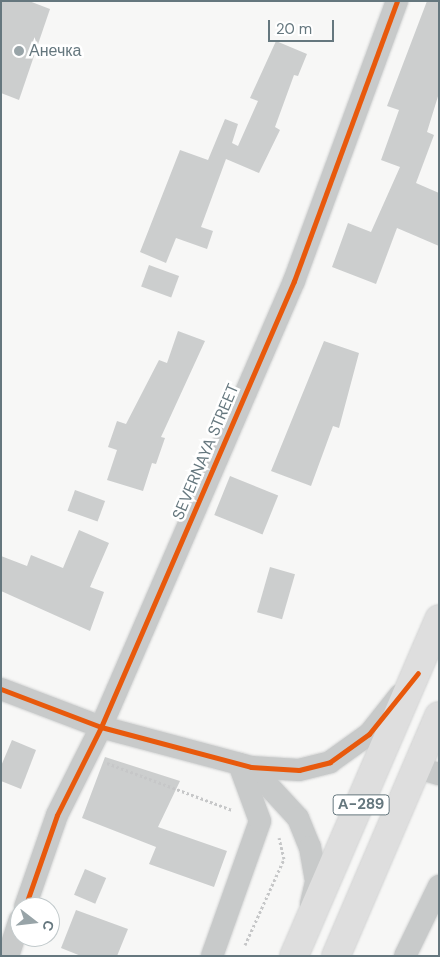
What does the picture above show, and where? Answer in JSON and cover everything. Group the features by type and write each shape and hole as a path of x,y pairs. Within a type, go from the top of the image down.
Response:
{"highway":[{"name":"А-289","path":"299,946 418,673 439,619"},
{"name":"А-289","path":"336,956 428,771 439,716"}],"street":[{"name":"SEVERNAYA STREET","path":"28,897 57,815 101,727 294,281 397,1"},
{"name":"А-289","path":"245,766 299,770 330,762 369,734 418,673"},
{"path":"1,689 101,727 245,766 260,821 212,956"},
{"name":"А-289","path":"245,766 298,818 310,847 316,882 299,946"},
{"path":"405,956 439,886"}],"path":[{"path":"87,755 276,827 284,859 245,945"}],"building":[{"name":"Анечка","path":"1,1 29,1 50,9 19,100 1,93"},
{"path":"427,1 439,1 439,93 427,132 434,135 416,183 439,193 439,246 397,228 376,284 332,267 348,223 371,232 400,167 381,160 399,110 387,106"},
{"path":"276,41 307,54 298,76 294,75 275,127 280,130 259,173 226,159 201,227 213,231 207,249 176,238 166,263 140,252 180,150 208,160 225,119 238,124 232,143 238,146 258,101 250,98"},
{"path":"149,265 179,276 171,298 141,287"},
{"path":"178,331 205,341 161,437 165,438 156,464 152,463 143,491 107,480 117,450 108,447 117,421 126,424 159,360 167,363"},
{"path":"324,341 359,353 339,428 333,426 311,486 271,471"},
{"path":"230,476 278,495 262,534 214,515"},
{"path":"75,490 105,501 98,522 67,511"},
{"path":"79,530 109,543 90,587 104,592 90,631 1,591 1,556 27,566 31,555 63,568"},
{"path":"270,567 295,574 282,619 257,612"},
{"path":"12,740 36,750 21,789 1,781 1,766"},
{"path":"105,757 180,781 158,827 227,851 214,887 149,864 156,847 82,818"},
{"path":"85,869 106,878 95,904 74,895"},
{"path":"76,910 128,929 117,956 81,956 61,948"}],"cycle path":[{"path":"28,897 57,815 101,727 294,281 397,1"},
{"path":"1,689 101,727 251,767 299,770 330,762 369,734 418,673"}],"place":[{"name":"Анечка","path":"19,51"}]}
